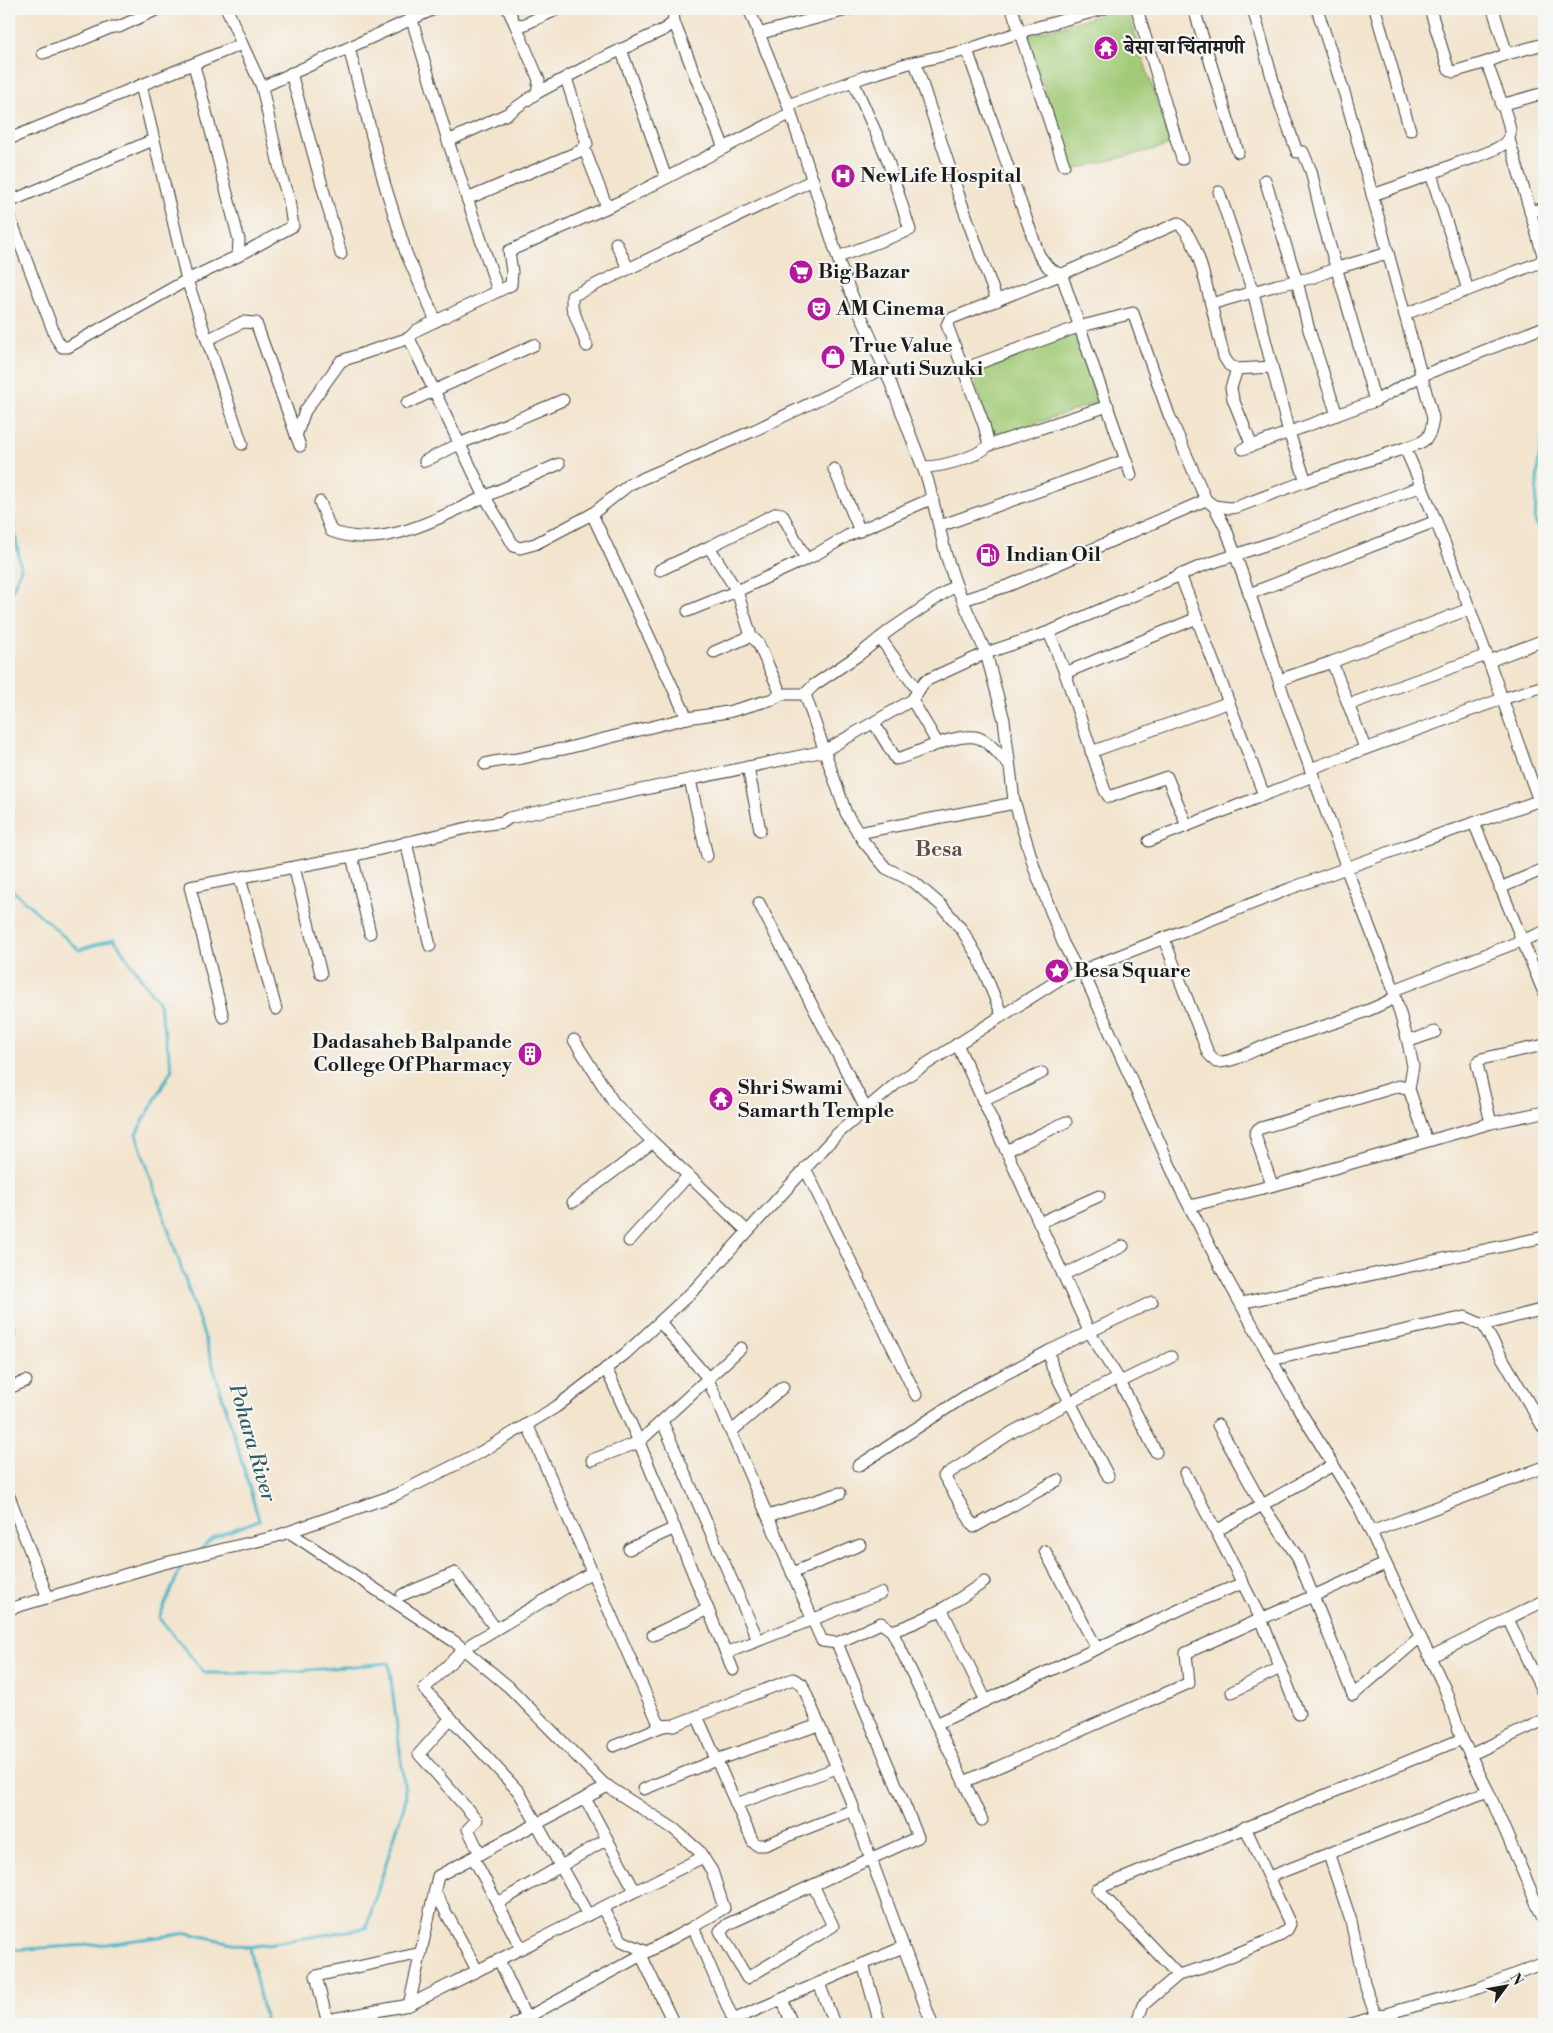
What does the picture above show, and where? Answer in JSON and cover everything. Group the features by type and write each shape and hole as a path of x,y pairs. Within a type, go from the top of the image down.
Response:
{"street":[{"path":"43,53 112,27 119,27 158,9"},
{"path":"9,215 56,338 62,347 68,347 188,280 238,256 293,226 289,200 281,175 262,87 227,9"},
{"path":"262,87 434,9"},
{"path":"508,9 539,80 537,93"},
{"path":"515,24 523,25 558,9"},
{"path":"673,9 674,22 724,148"},
{"path":"749,9 789,109 838,257 923,467 933,498 946,555 956,585 986,653 1004,720 1008,764 1015,803 1035,870 1063,943 1080,970 1190,1206 1271,1360 1332,1465 1352,1494 1371,1532 1445,1689 1462,1739 1488,1791 1544,1921"},
{"path":"758,34 848,9"},
{"path":"1012,9 1064,165"},
{"path":"208,340 243,322 256,323 298,441 305,411 340,361 409,338 417,330 511,285 512,272 509,251 666,178 724,148 789,109 853,81 915,62 967,50 1020,32 1103,9"},
{"path":"1137,9 1182,159"},
{"path":"1194,9 1238,152"},
{"path":"1253,9 1277,95 1298,152 1303,152 1311,171 1375,400"},
{"path":"963,600 1010,585 1210,503 1230,508 1237,507 1306,481 1405,448 1427,439 1432,431 1433,418 1405,314 1345,95 1317,9"},
{"path":"1375,9 1410,130"},
{"path":"1430,9 1448,68 1453,72 1544,44"},
{"path":"1493,9 1507,54"},
{"path":"412,20 448,141 498,292"},
{"path":"448,141 507,114 537,93 621,49 665,29 674,22"},
{"path":"9,139 242,44"},
{"path":"349,48 384,182 404,244 436,321"},
{"path":"621,49 666,178"},
{"path":"967,50 1039,255 1048,267 1060,275 1132,475"},
{"path":"915,62 959,196 997,301"},
{"path":"1405,314 1543,261 1543,254 1509,139 1510,132 1487,62"},
{"path":"194,65 239,240 238,256"},
{"path":"291,73 341,254"},
{"path":"467,199 584,148 587,140 566,78"},
{"path":"838,257 910,230 887,158 853,81"},
{"path":"141,85 188,280 242,444"},
{"path":"1501,105 1544,93"},
{"path":"1372,195 1431,174 1502,145 1509,139"},
{"path":"9,202 154,140"},
{"path":"584,148 607,207"},
{"path":"1431,174 1468,290"},
{"path":"587,346 572,307 572,296 813,180"},
{"path":"1265,180 1297,281 1309,330 1337,415"},
{"path":"1219,192 1253,292 1288,433 1306,481"},
{"path":"1530,212 1544,208"},
{"path":"989,445 984,424 947,325 950,319 1060,275 1178,223 1185,228 1197,255 1228,365 1237,369 1272,367"},
{"path":"616,244 628,268"},
{"path":"1211,304 1311,278 1388,253"},
{"path":"963,369 1078,327 1133,313 1169,415 1210,503 1226,529 1312,773 1394,994 1413,1066 1409,1089 1427,1141"},
{"path":"1237,369 1231,388 1247,447 1375,400 1421,376 1544,327"},
{"path":"409,338 485,497 514,546 520,548 535,544 592,514 630,484 755,430 884,368"},
{"path":"407,403 534,345"},
{"path":"425,460 563,400"},
{"path":"923,467 934,467 952,462 983,451 989,445 1108,406"},
{"path":"9,1610 162,1564 290,1532 395,1495 481,1452 556,1407 626,1354 696,1288 836,1135 898,1082 1060,979 1347,868 1542,800 1502,699 1436,521 1405,448"},
{"path":"940,526 1126,460"},
{"path":"320,502 331,531 342,535 366,538 426,524 559,464"},
{"path":"834,469 860,531"},
{"path":"223,1017 190,888 352,856 475,826 503,822 509,818 824,752 874,723 915,695 926,681 986,653 1049,632 1180,574 1234,554 1274,542 1422,486"},
{"path":"688,611 737,591 933,498"},
{"path":"660,570 777,513 782,514 806,559"},
{"path":"592,514 687,718"},
{"path":"1249,594 1436,521"},
{"path":"709,547 737,591 751,636 758,643 781,694"},
{"path":"1180,574 1227,703 1264,796"},
{"path":"485,764 504,759 517,759 548,750 564,749 687,718 728,712 773,699 781,694 804,694 956,585"},
{"path":"1279,680 1332,662 1469,609"},
{"path":"1065,673 1196,618"},
{"path":"1049,632 1105,791 1109,797 1167,777 1187,826"},
{"path":"714,652 751,636"},
{"path":"880,638 915,695 938,744"},
{"path":"1350,704 1544,640"},
{"path":"1332,662 1350,704 1365,748"},
{"path":"1150,841 1264,796 1365,748 1544,686"},
{"path":"804,694 846,813 886,868 914,882 942,906 962,930 978,957 1002,1016"},
{"path":"1092,752 1227,703"},
{"path":"874,723 896,759 958,738 976,737 986,743 1008,764"},
{"path":"748,767 760,830"},
{"path":"690,780 707,856"},
{"path":"858,832 1015,803"},
{"path":"1474,823 1544,993"},
{"path":"406,842 430,946"},
{"path":"352,856 370,933"},
{"path":"294,867 321,974"},
{"path":"1500,888 1544,869"},
{"path":"240,878 276,1009"},
{"path":"759,903 866,1109"},
{"path":"1164,939 1208,1053 1216,1062 1228,1061 1268,1045 1374,1009 1394,994 1521,939 1544,932"},
{"path":"1407,1038 1415,1039 1435,1032"},
{"path":"574,1040 614,1102 688,1176 747,1231"},
{"path":"957,1044 1089,1331 1119,1380 1156,1452"},
{"path":"1491,1122 1477,1064 1481,1059 1544,1045"},
{"path":"983,1101 1042,1073"},
{"path":"1272,1185 1256,1141 1255,1134 1258,1129 1399,1086 1409,1089"},
{"path":"1190,1206 1272,1185 1491,1122 1544,1112"},
{"path":"1006,1151 1066,1122"},
{"path":"573,1202 653,1142"},
{"path":"805,1168 916,1395"},
{"path":"629,1241 688,1176"},
{"path":"1039,1223 1099,1196"},
{"path":"1241,1303 1544,1237"},
{"path":"1063,1275 1123,1246"},
{"path":"858,1466 975,1390 1048,1351 1152,1302"},
{"path":"1483,1325 1544,1309"},
{"path":"1271,1360 1465,1317 1483,1325 1544,1428"},
{"path":"660,1322 708,1379 822,1641 836,1643 881,1623 892,1631 982,1820"},
{"path":"592,1460 639,1442 741,1348"},
{"path":"1048,1351 1052,1367 1069,1403 1108,1476"},
{"path":"1058,1480 974,1527 944,1476 1014,1431 1069,1403 1171,1357"},
{"path":"606,1368 639,1442 733,1670"},
{"path":"9,1388 26,1381"},
{"path":"732,1432 782,1386"},
{"path":"662,1421 758,1640"},
{"path":"527,1424 658,1722 663,1726"},
{"path":"1218,1425 1262,1504 1297,1556 1353,1694 1420,1637"},
{"path":"1216,1531 1332,1465"},
{"path":"1371,1532 1544,1467"},
{"path":"1185,1473 1261,1619 1299,1714"},
{"path":"768,1516 840,1493"},
{"path":"9,1496 48,1598"},
{"path":"628,1549 674,1528"},
{"path":"290,1532 467,1647 509,1687 576,1757 608,1786 674,1829 699,1851 712,1871 728,1924"},
{"path":"792,1573 860,1545"},
{"path":"1045,1552 1097,1649"},
{"path":"964,1782 1189,1683 1186,1653 1385,1564"},
{"path":"588,1915 519,1792 424,1689 467,1647 592,1572"},
{"path":"402,1595 454,1573 496,1630"},
{"path":"892,1631 913,1625 942,1610 984,1582"},
{"path":"936,1724 1243,1583"},
{"path":"726,1653 881,1594"},
{"path":"1430,1658 1544,1601"},
{"path":"653,1635 708,1609"},
{"path":"942,1610 986,1701"},
{"path":"1508,1619 1544,1695"},
{"path":"813,1886 833,1926 747,1978 720,1931 728,1924 918,1837 836,1643"},
{"path":"1232,1692 1280,1668"},
{"path":"614,1746 663,1726 674,1725 793,1679 802,1684 853,1806 932,2024"},
{"path":"697,1716 752,1842 765,1845 853,1810"},
{"path":"451,1718 419,1754 477,1820 468,1829 477,1856 498,1903 522,1948"},
{"path":"1470,1755 1544,1720"},
{"path":"644,1788 716,1760 819,1725"},
{"path":"1178,1975 1097,1889 1462,1739"},
{"path":"736,1804 837,1768"},
{"path":"409,2005 438,1876 608,1786"},
{"path":"1269,1877 1488,1791"},
{"path":"585,1798 635,1891"},
{"path":"1136,2024 1143,2006 1178,1975 1202,1968 1269,1940 1287,1930 1290,1924 1246,1827"},
{"path":"498,1903 607,1839"},
{"path":"1329,1854 1351,1921 1364,1982 1377,2021"},
{"path":"421,1953 316,1976 327,2020 409,2005 703,1857"},
{"path":"435,1892 477,1970"},
{"path":"602,1908 622,1941 644,1954 674,2024"},
{"path":"515,2024 527,2021 724,1908"},
{"path":"693,1927 734,2022 903,1946"},
{"path":"499,1960 527,2021"},
{"path":"1350,2024 1377,2021 1479,1988 1544,1963"},
{"path":"863,1964 880,2024"},
{"path":"819,1983 834,2024"},
{"path":"782,1999 792,2024"}],"green space":[{"path":"1121,9 1127,9 1171,145 1072,170 1026,36"},
{"path":"1074,334 1098,402 993,438 971,370"}],"waterway":[{"path":"1544,431 1538,464 1535,522 1544,536"},
{"name":"Pohara River","path":"9,499 21,569 9,598"},
{"name":"Pohara River","path":"9,887 79,950 114,939 159,1004 172,1069 136,1134 204,1335 259,1520 214,1537 199,1551"},
{"name":"Pohara River","path":"187,1562 181,1567 159,1618 205,1673 274,1673 389,1663 406,1799 366,1928 249,1947 266,2024"},
{"path":"9,1950 106,1944 188,1933 249,1947"}],"place":[{"name":"बेसा चा चिंतामणी","path":"1106,48"},
{"name":"NewLife Hospital","path":"843,176"},
{"name":"Big Bazar","path":"801,272"},
{"name":"AM Cinema","path":"819,309"},
{"name":"True Value Maruti Suzuki","path":"833,357"},
{"name":"Indian Oil","path":"988,555"},
{"name":"Besa Square","path":"1057,971"},
{"name":"Dadasaheb Balpande College Of Pharmacy","path":"530,1054"},
{"name":"Shri Swami Samarth Temple","path":"721,1099"}],"district":[{"name":"Besa","path":"939,850"}]}
